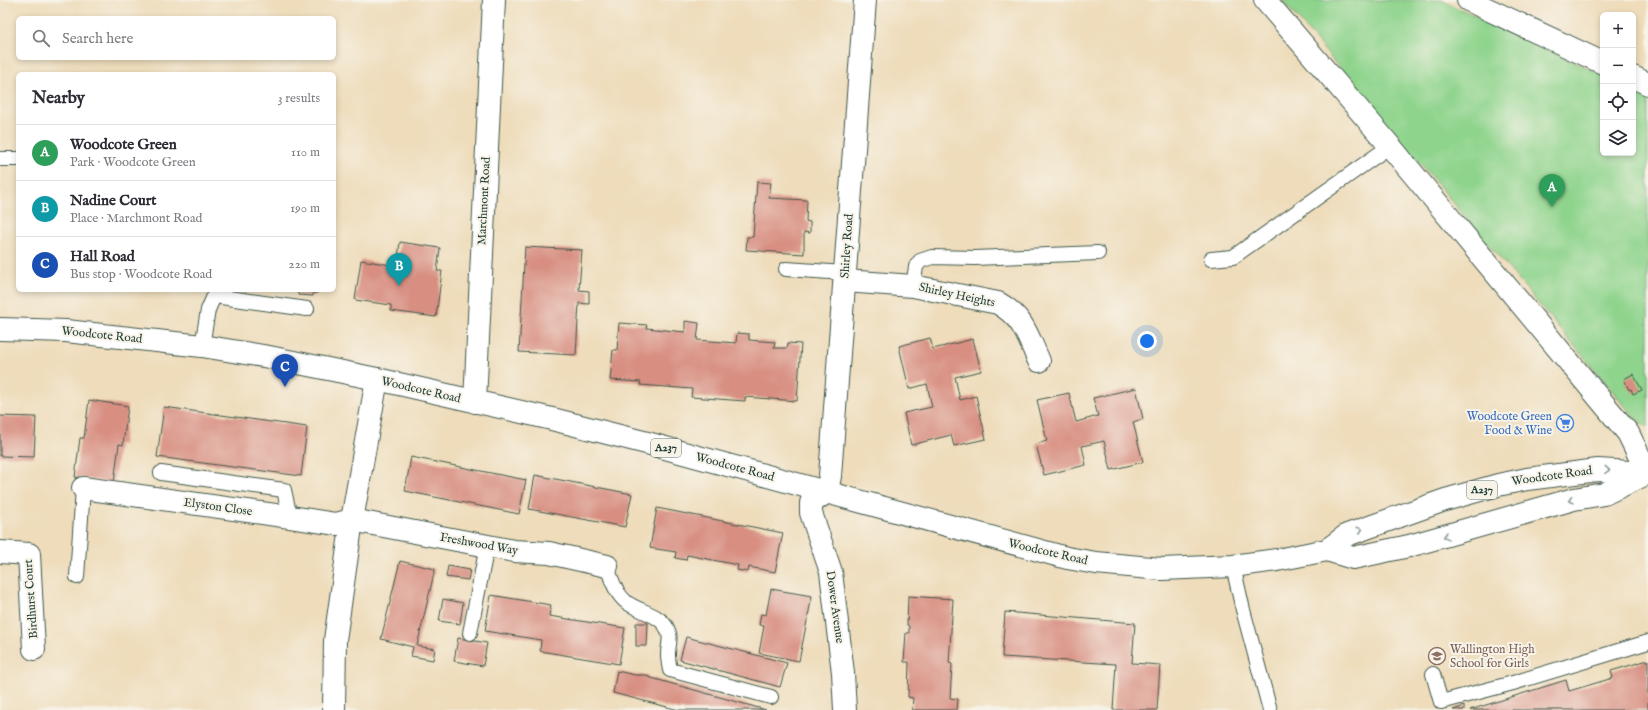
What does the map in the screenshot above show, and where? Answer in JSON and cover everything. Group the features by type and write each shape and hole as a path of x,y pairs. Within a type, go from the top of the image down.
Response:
{"street":[{"name":"Marchmont Road","path":"475,402 494,0"},
{"name":"Shirley Road","path":"827,492 830,476 865,0"},
{"path":"1265,0 1390,146 1628,433 1648,474"},
{"path":"1468,0 1600,62"},
{"path":"1636,78 1648,84"},
{"name":"Shirley Heights","path":"845,277 913,286 998,303 1009,309 1020,320 1039,360"},
{"name":"Woodcote Road","path":"0,328 66,331 202,346 269,357 552,419 640,441 1068,558 1096,563 1142,568 1162,569 1233,566 1278,560 1327,550 1347,535 1445,500 1498,485 1528,479 1598,470 1648,474"},
{"path":"334,710 334,640 352,520 377,380"},
{"name":"Woodcote Road","path":"1327,550 1353,558 1409,546 1574,500 1604,494 1648,474"},
{"name":"Elyston Close","path":"83,488 290,516 336,524 352,520"},
{"name":"Dower Avenue","path":"827,492 811,503 811,513 831,572 843,673 845,710"},
{"name":"Freshwood Way","path":"352,520 514,551 549,553 607,566"},
{"name":"Birdhurst Court","path":"0,552 29,554 34,649"}],"lane":[{"path":"1211,259 1233,257 1390,146"},
{"path":"0,159 16,160"},
{"path":"913,286 916,267 920,261 932,257 975,258 1098,254"},
{"path":"786,269 845,277"},
{"path":"202,346 208,310 214,296 307,310"},
{"path":"161,472 284,490 290,516"},
{"path":"77,578 83,488"},
{"path":"470,633 487,546"},
{"path":"607,566 616,590 624,600 658,618 666,625 670,634 668,654 670,670 771,697"},
{"path":"1233,566 1243,610 1270,710"},
{"path":"1433,674 1441,702 1513,683 1648,642"}],"green space":[{"path":"1282,0 1441,0 1600,74 1600,156 1636,156 1636,90 1648,96 1648,427 1636,419"}],"building":[{"path":"757,182 771,183 769,198 807,200 806,221 810,222 810,233 804,232 804,254 746,250 747,237 753,237"},
{"path":"400,242 440,248 437,271 442,271 436,317 391,311 391,305 355,300 361,260 397,266"},
{"path":"525,247 582,250 579,290 589,291 589,304 579,303 576,355 519,352"},
{"path":"298,292 317,292 313,293 313,296 298,295"},
{"path":"685,321 699,323 697,340 736,343 737,333 749,334 749,340 775,342 774,348 787,348 788,343 801,344 797,401 745,397 745,401 691,397 692,389 640,385 641,382 610,380 613,350 617,350 619,323 647,325 646,328 685,332"},
{"path":"930,338 933,349 973,339 981,371 955,377 960,400 976,396 986,439 954,446 951,435 911,445 904,413 932,407 927,384 909,389 899,346"},
{"path":"1633,374 1642,390 1633,394 1631,389 1629,390 1624,379"},
{"path":"1136,388 1143,419 1133,422 1143,462 1111,470 1104,441 1082,446 1086,465 1044,475 1036,444 1047,441 1037,400 1069,393 1076,422 1098,416 1093,398"},
{"path":"89,400 128,406 123,445 119,444 114,483 75,477 80,438 84,438"},
{"path":"164,407 307,427 301,476 157,457"},
{"path":"0,416 36,417 34,457 0,456"},
{"path":"411,457 526,480 519,514 405,491"},
{"path":"535,475 632,494 625,527 529,509"},
{"path":"657,508 783,533 775,572 749,567 748,572 737,570 738,565 687,555 686,560 675,558 676,552 650,548"},
{"path":"400,561 435,569 417,646 435,649 433,660 411,656 413,647 381,639"},
{"path":"448,566 470,570 468,580 446,577"},
{"path":"771,589 812,596 799,661 759,653 764,626 759,625 761,614 766,615"},
{"path":"491,595 551,605 549,616 625,628 619,664 540,651 541,640 485,631"},
{"path":"908,596 953,599 949,663 952,664 950,698 958,699 957,710 912,710 913,698 908,697 909,662 904,662 906,633 909,633 909,626 907,625"},
{"path":"443,599 463,603 460,624 439,621"},
{"path":"1005,612 1135,623 1132,663 1160,665 1157,710 1113,710 1116,664 1002,657"},
{"path":"636,623 648,623 647,646 636,646"},
{"path":"686,637 787,663 780,687 680,660"},
{"path":"458,638 487,643 483,666 454,661"},
{"path":"1648,660 1648,710 1470,710 1566,680 1569,691 1613,678 1611,671"},
{"path":"617,671 635,675 648,675 648,677 766,710 679,710 613,693"},
{"path":"1464,706 1464,710 1453,710"}],"place":[{"name":"Woodcote Green","path":"1552,207"},
{"name":"Nadine Court","path":"399,286"},
{"name":"Hall Road","path":"285,387"},
{"name":"Woodcote Green Food & Wine","path":"1565,423"},
{"name":"Wallington High School for Girls","path":"1437,656"}]}
